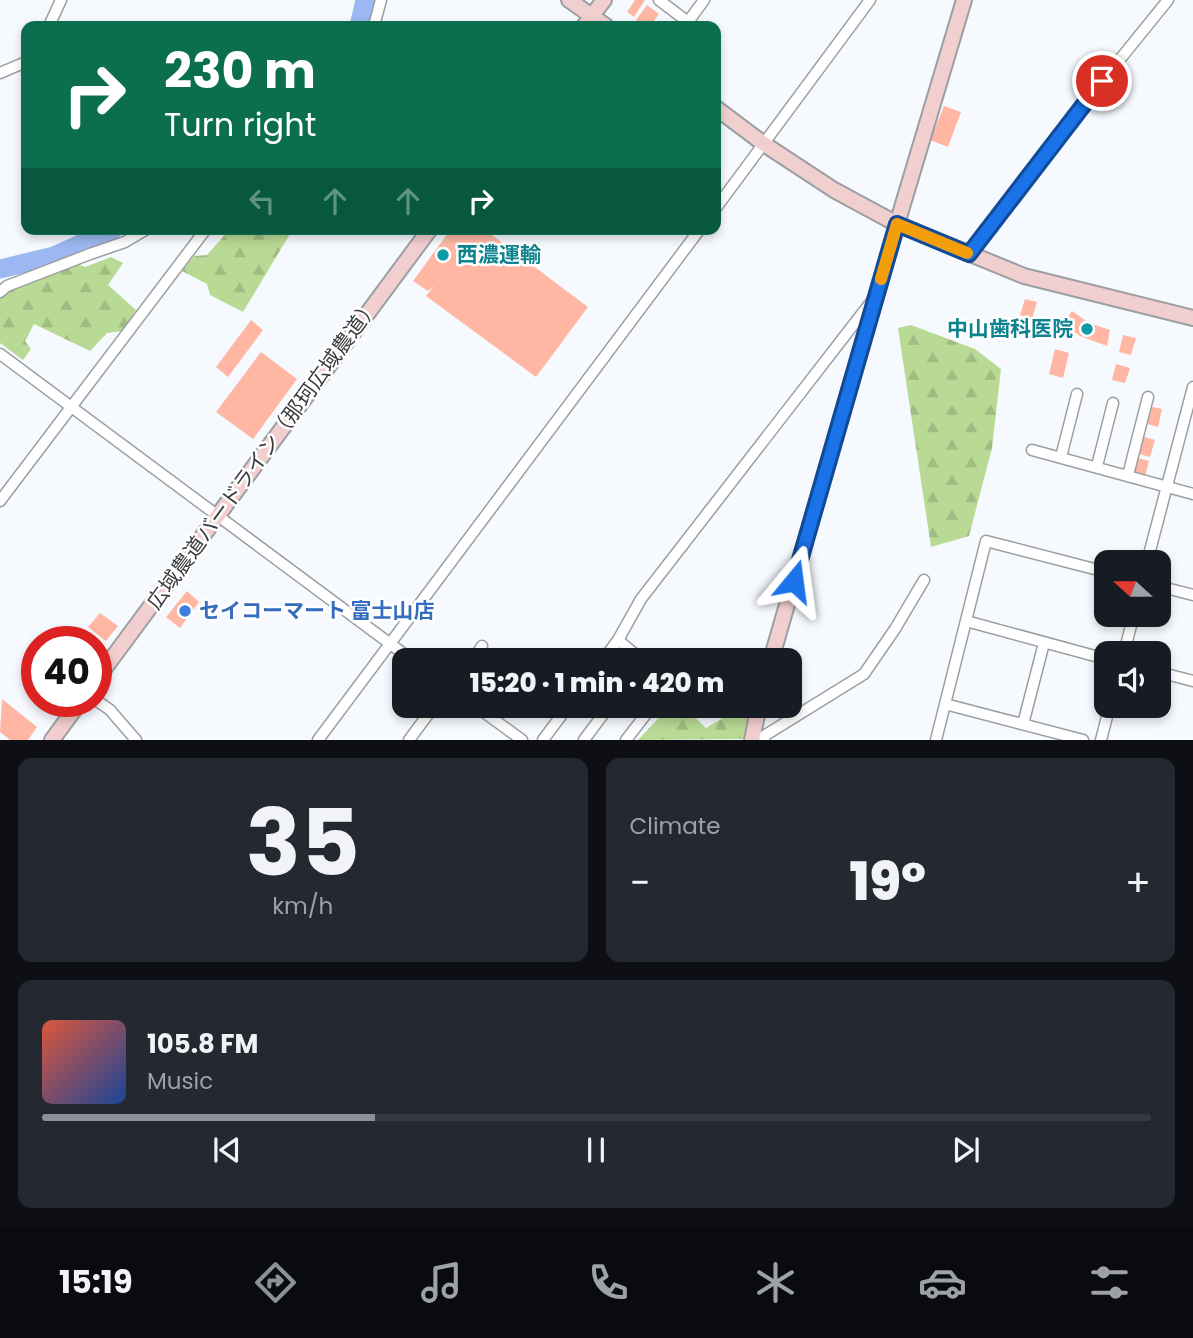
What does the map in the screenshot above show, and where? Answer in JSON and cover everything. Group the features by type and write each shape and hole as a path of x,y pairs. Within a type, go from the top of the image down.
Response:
{"street":[{"path":"52,21 61,0"},
{"path":"375,21 381,0"},
{"path":"569,0 588,21 604,0"},
{"path":"659,0 687,21"},
{"path":"689,21 704,0"},
{"path":"721,201 870,0"},
{"path":"775,648 964,0"},
{"path":"969,254 1168,0"},
{"path":"0,73 21,64"},
{"path":"721,112 834,190 897,224 1024,276 1193,318"},
{"path":"0,292 8,286 125,243 138,235"},
{"path":"0,501 201,235"},
{"name":"広域農道バードライン（那珂広域農道）","path":"112,658 426,235"},
{"path":"318,740 695,235"},
{"path":"612,648 641,599 869,306 878,290"},
{"path":"0,354 396,648"},
{"path":"1150,550 1193,387"},
{"path":"1061,457 1077,394"},
{"path":"1128,475 1148,397"},
{"path":"1097,466 1113,403"},
{"path":"1032,450 1193,494"},
{"path":"936,740 986,541 1094,569"},
{"path":"764,740 764,736 864,674 924,580"},
{"path":"1171,589 1193,595"},
{"path":"966,621 1094,656"},
{"path":"618,640 628,648"},
{"path":"1023,724 1044,643"},
{"path":"1171,675 1193,681"},
{"path":"945,704 1023,724 1043,735 1083,740"},
{"path":"112,712 136,740"},
{"path":"52,740 69,717"},
{"path":"409,740 425,718"},
{"path":"492,718 522,740"},
{"path":"543,740 559,718"},
{"path":"584,740 600,718"},
{"path":"626,740 643,718"},
{"path":"751,740 756,718"},
{"path":"1101,740 1107,718"}],"green space":[{"path":"225,235 289,235 243,312 210,295 207,284 182,271 194,256 207,255"},
{"path":"111,257 123,263 108,285 136,310 123,331 107,333 90,351 34,324 25,341 31,349 23,360 0,343 0,297 9,290 76,263 85,267"},
{"path":"911,325 975,349 1001,369 992,448 969,536 931,547 898,328"},
{"path":"659,718 696,718 706,728 723,718 749,718 745,739 638,740"}],"building":[{"path":"635,0 645,0 634,17 627,12"},
{"path":"647,5 659,14 654,21 636,20"},
{"path":"944,106 961,112 948,147 930,140"},
{"path":"447,235 492,235 588,307 536,377 426,296 434,286 428,291 413,281"},
{"path":"1025,299 1037,302 1032,319 1020,315"},
{"name":"中山歯科医院","path":"1072,311 1089,323 1110,330 1107,346 1080,336 1063,324"},
{"path":"251,320 263,330 228,377 216,367"},
{"path":"1123,335 1136,338 1131,355 1119,352"},
{"path":"1055,349 1069,353 1063,378 1049,374"},
{"path":"261,352 297,379 253,439 216,412"},
{"path":"1116,364 1130,368 1125,383 1112,380"},
{"path":"1148,406 1162,409 1158,427 1144,423"},
{"path":"1141,436 1155,440 1150,457 1136,453"},
{"path":"1134,457 1149,461 1145,477 1130,473"},
{"path":"187,591 199,602 180,628 166,617"},
{"path":"100,613 118,626 112,634 112,626 89,626"},
{"path":"2,699 21,717 37,727 28,740 10,740 0,732"}],"waterway":[{"path":"360,21 365,0"},
{"path":"0,269 54,256 101,235"}],"slow traffic":[{"path":"881,279 897,224 967,253"}],"place":[{"name":"西濃運輸","path":"443,255"},
{"name":"中山歯科医院","path":"1087,329"},
{"name":"セイコーマート 富士山店","path":"185,611"}],"route":[{"path":"794,581 897,224 969,254 1102,81"}]}
